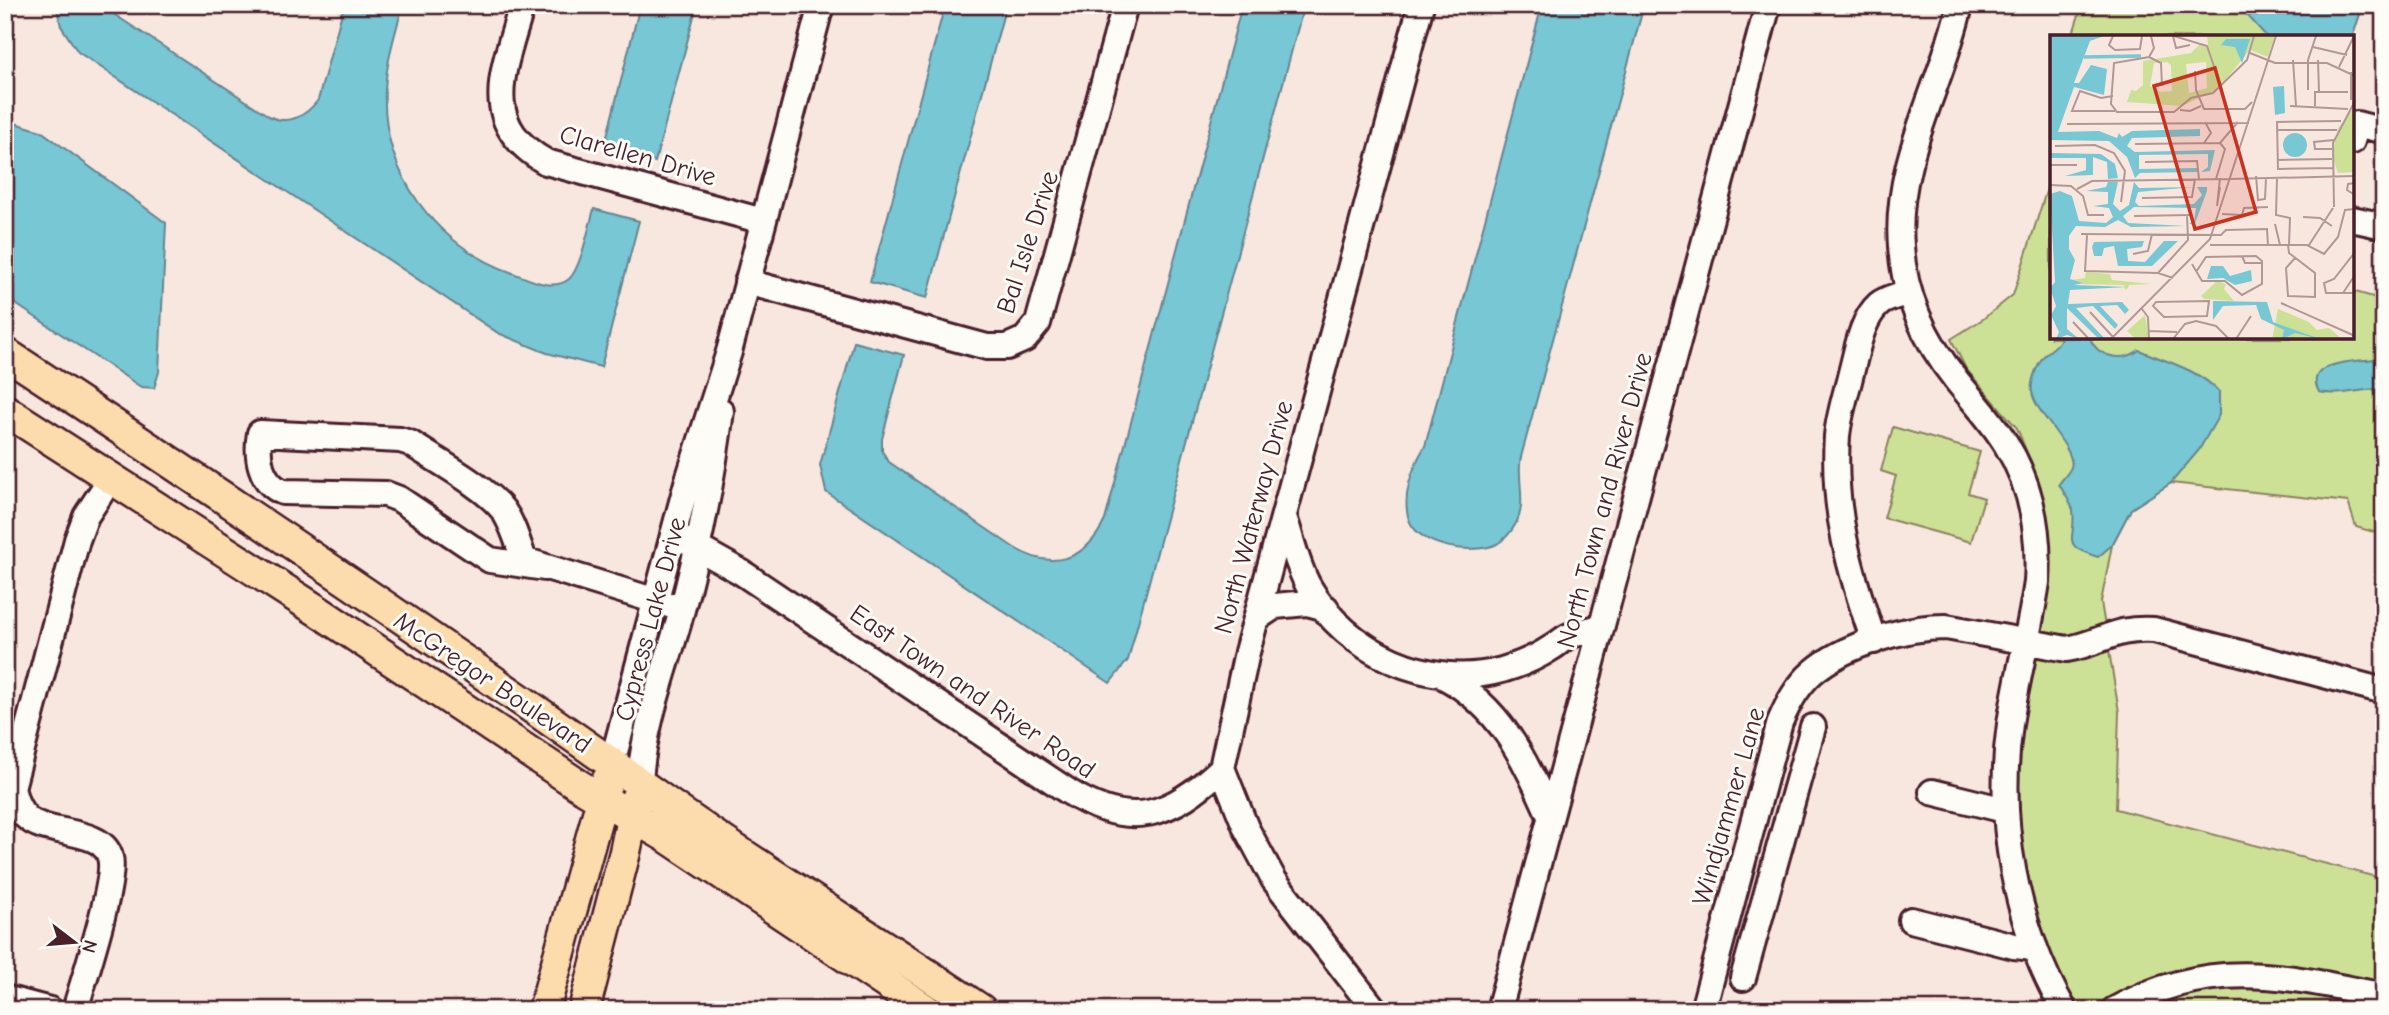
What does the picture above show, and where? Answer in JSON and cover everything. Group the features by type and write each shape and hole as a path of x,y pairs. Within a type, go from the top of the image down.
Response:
{"main road":[{"name":"McGregor Boulevard","path":"5,353 161,455 640,782 981,1010"},
{"name":"McGregor Boulevard","path":"5,411 330,619 926,1010"},
{"path":"111,478 131,469 147,468 277,547 303,552"},
{"name":"Cypress Lake Drive","path":"544,1010 612,763"},
{"name":"Cypress Lake Drive","path":"584,1010 625,852 640,782"}],"street":[{"name":"Clarellen Drive","path":"522,5 502,79 500,99 504,119 514,137 528,152 546,162 763,221"},
{"name":"Cypress Lake Drive","path":"612,763 673,534 729,352 821,5"},
{"name":"Bal Isle Drive","path":"747,282 987,347 1007,347 1025,338 1038,323 1056,264 1125,5"},
{"name":"North Waterway Drive","path":"1222,768 1237,693 1421,5"},
{"name":"North Town and River Drive","path":"1499,1010 1768,5"},
{"path":"1960,5 1944,62 1912,153 1902,197 1900,246 1908,292 1923,329 1945,364 2007,444 2023,478 2034,517 2038,560 2034,604 2010,725 2005,810 2014,875 2023,915 2064,1010"},
{"path":"2355,132 2384,131"},
{"path":"2354,219 2384,226"},
{"path":"1874,641 1843,542 1838,434 1856,354 1868,317 1880,303 1908,292"},
{"name":"Cypress Lake Drive","path":"640,782 646,738 682,609 713,475 729,352"},
{"path":"545,568 490,560 398,499 386,494 283,492 274,488 260,466 260,433 400,440 410,443 490,497 503,511 524,560 682,609"},
{"path":"75,1010 107,897 110,856 99,842 27,819 16,805 12,788 77,540 86,516 111,478"},
{"path":"1284,517 1299,565 1310,589 1354,639 1375,653 1410,668 1441,675 1464,676 1503,669 1527,661 1569,636 1600,627"},
{"name":"East Town and River Road","path":"673,534 810,618 1069,792 1104,810 1123,814 1163,810 1199,789 1222,768"},
{"path":"1257,618 1275,606 1307,603 1326,608"},
{"name":"Windjammer Lane","path":"1703,1010 1780,722 1799,687 1814,671 1834,658 1908,630 1946,627 2067,649 2084,646 2117,631 2154,629 2384,691"},
{"path":"1441,675 1465,688 1492,713 1517,748 1550,817"},
{"path":"1743,978 1813,727"},
{"path":"1222,768 1246,828 1274,880 1375,1010"},
{"path":"1932,792 2005,810"},
{"path":"1732,900 1762,907"},
{"path":"1911,920 2014,946 2035,948"},
{"path":"2114,1010 2145,994 2183,981 2222,974 2299,978 2384,996"},
{"path":"5,998 50,1010"}],"green space":[{"path":"2082,5 2363,5 2353,35 2073,35"},
{"path":"2050,179 2050,340 2354,340 2354,292 2384,300 2384,535 2356,527 2348,502 2171,483 2131,509 2112,545 2101,602 2119,712 2116,809 2384,879 2384,1010 2081,1010 2059,975 2030,898 2018,841 2014,769 2025,695 2048,588 2041,487 2017,428 1966,369 1951,339 1983,319 2013,295"},
{"path":"1893,427 1980,452 1968,493 1984,498 1971,542 1884,518 1896,476 1881,471"}],"water":[{"path":"56,5 108,5 109,11 269,116 290,120 308,111 318,100 344,5 403,5 388,68 385,89 386,120 392,149 403,177 418,202 437,225 485,260 534,281 556,284 563,283 573,274 594,209 639,221 601,367 547,353 498,333 78,52 61,26"},
{"path":"640,5 697,5 655,162 604,148"},
{"path":"945,5 1006,5 927,298 870,282"},
{"path":"1242,5 1304,5 1128,660 1110,683 826,492 820,465 854,342 904,355 882,439 882,451 889,462 1027,554 1054,560 1078,553 1088,545 1105,520"},
{"path":"1542,5 1644,5 1521,457 1519,517 1509,533 1497,544 1475,549 1449,547 1425,538 1416,531 1407,513 1407,493 1412,473 1425,446"},
{"path":"2238,5 2363,5 2353,35 2265,35"},
{"path":"5,120 41,131 166,223 159,372 154,388 141,387 5,297"},
{"path":"2060,340 2091,340 2104,354 2118,357 2139,350 2202,377 2219,392 2219,415 2199,450 2171,483 2131,509 2112,545 2098,557 2078,549 2072,540 2073,510 2059,484 2071,467 2071,460 2032,392 2038,364"},
{"path":"2384,360 2384,389 2335,394 2319,392 2316,382 2318,374 2324,368 2345,362"}]}
